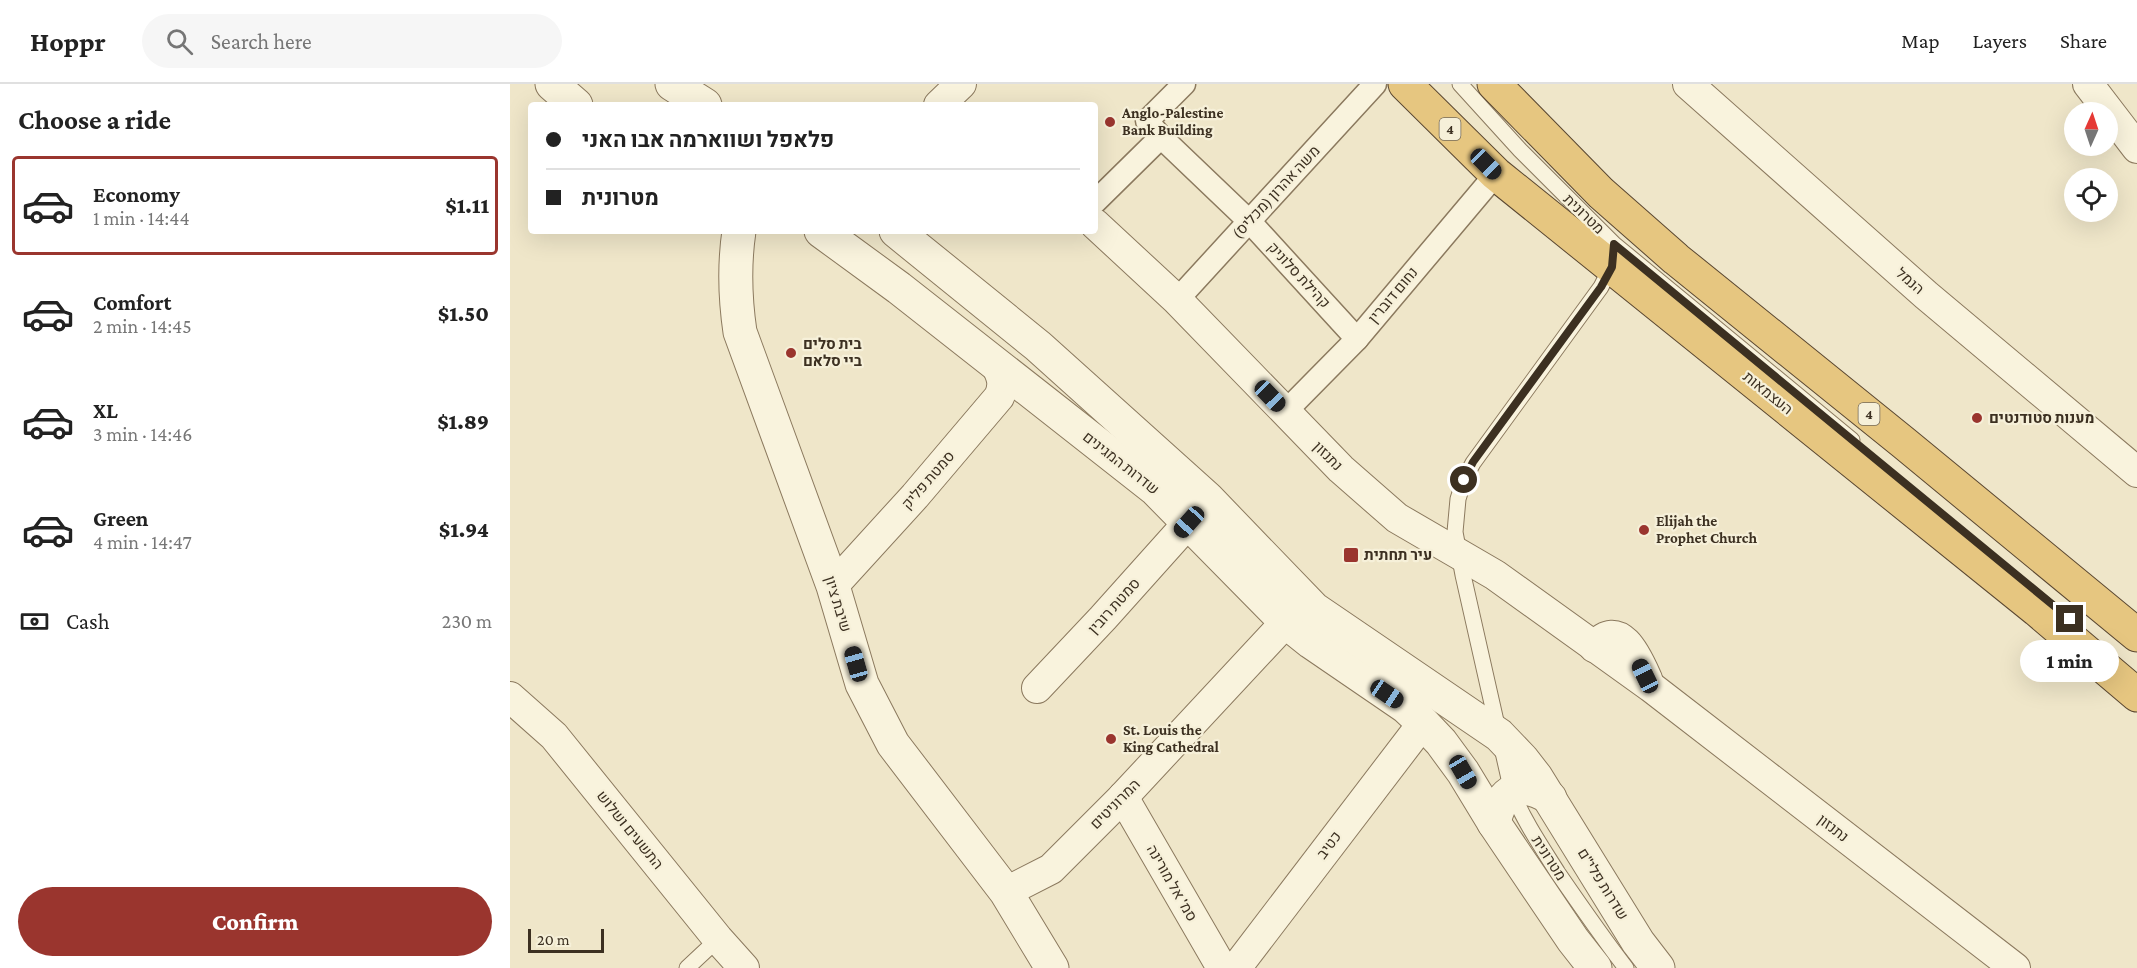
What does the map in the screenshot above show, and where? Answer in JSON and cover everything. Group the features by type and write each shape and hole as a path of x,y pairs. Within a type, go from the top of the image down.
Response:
{"highway":[{"name":"העצמאות","path":"1405,84 1496,174 1613,255 2137,695"},
{"name":"4","path":"1494,84 1601,192 1676,259 1940,472 2124,645"}],"street":[{"path":"552,84 573,102"},
{"path":"672,84 700,102"},
{"path":"1098,199 1161,137 1147,121 1184,84"},
{"name":"משה אהרון (מכליס)","path":"1176,300 1376,84"},
{"path":"2088,84 2137,148"},
{"name":"הנמל","path":"1689,86 1926,295 2137,472"},
{"name":"קהילת סלוניק","path":"1161,137 1250,222 1357,339"},
{"name":"נחום דוברין","path":"1285,412 1357,339 1496,174"},
{"name":"נתנזון","path":"1098,227 1176,300 1341,470 1397,518 1495,575 1594,647 1599,640 1606,637 1615,636 1624,640 1640,664 1651,687 2015,968"},
{"name":"שיבת ציון","path":"739,234 735,301 740,332 833,586 862,684 893,744 1006,892 1052,968"},
{"name":"שדרות המגינים","path":"825,234 890,281 1155,489 1286,622 1311,642 1406,707 1441,742 1463,772 1494,823"},
{"name":"שדרות המגינים","path":"900,234 1038,346 1190,482 1314,609 1499,735 1522,759 1550,798"},
{"name":"סמטת פליק","path":"833,586 915,496 999,397 1003,386 996,365"},
{"name":"סמטת רובין","path":"1037,688 1189,522"},
{"name":"המרוניטים","path":"1006,892 1051,869 1123,798 1286,622"},
{"name":"התשעים ושלוש","path":"510,697 554,736 744,968"},
{"name":"כטיב","path":"1236,968 1423,723"},
{"path":"1550,798 1533,789 1512,792 1501,800 1494,823 1576,954 1595,968"},
{"name":"סמ' אל מורינה","path":"1123,798 1222,968"},
{"name":"שדרות פלי\"ם","path":"1550,798 1638,942 1658,968"}],"lane":[{"name":"מטרונית","path":"1460,84 1613,255 1862,448"},
{"name":"מטרונית","path":"1613,255 1601,287 1473,462 1458,499 1455,524 1458,552 1512,792 1533,835 1595,927 1626,968"},
{"path":"1936,509 2124,645"},
{"path":"687,968 718,939"}],"place":[{"name":"Anglo-Palestine Bank Building","path":"1110,122"},
{"name":"בית סלים ביי סלאם","path":"791,353"},
{"name":"מענות סטודנטים","path":"1977,418"},
{"name":"Elijah the Prophet Church","path":"1644,530"},
{"name":"עיר תחתית","path":"1351,555"},
{"name":"St. Louis the King Cathedral","path":"1111,739"}],"route":[{"path":"1464,480 1473,462 1601,287 1612,267 1614,244 2070,619"}]}
